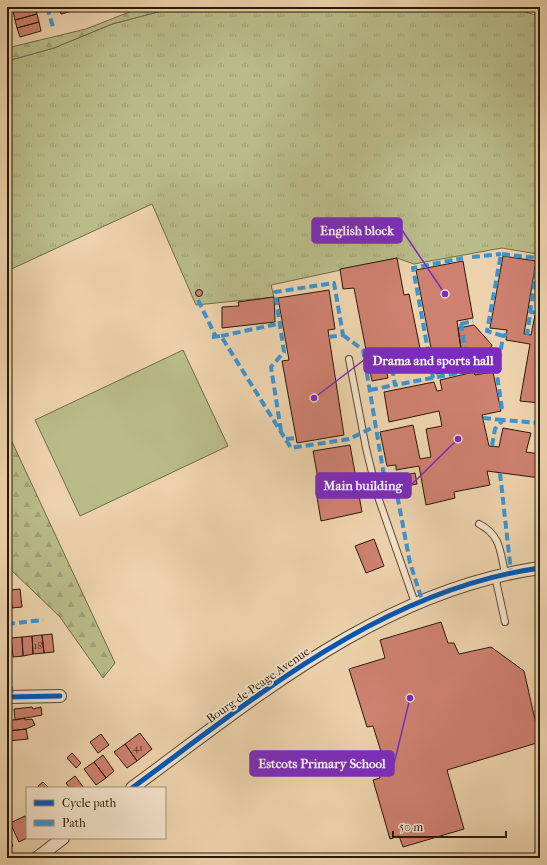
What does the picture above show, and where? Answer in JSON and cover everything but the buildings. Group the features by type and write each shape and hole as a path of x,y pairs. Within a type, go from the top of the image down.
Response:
{"street":[{"name":"Bourg-de-Peage Avenue","path":"133,787 313,657 415,603 473,582 500,575 540,568"},
{"path":"7,697 60,696"},
{"path":"37,858 62,839"}],"lane":[{"path":"349,359 366,448 378,497 415,603"},
{"path":"480,524 490,530 498,542 505,622"}],"green space":[{"path":"142,7 177,7 112,24 54,48 7,61 7,48 86,29"},
{"path":"177,7 505,7 540,16 540,230 537,254 502,248 414,264 397,258 271,285 274,297 196,305 152,204 7,271 7,61 54,48 112,24"},
{"path":"183,350 228,446 80,516 35,420"},
{"path":"7,431 115,663 103,678 60,617 7,566"}],"marked path":[{"path":"47,7 53,27"},
{"path":"472,257 501,254"},
{"path":"503,336 487,331 501,254 538,258 527,335"},
{"path":"433,378 413,268 463,258"},
{"path":"281,431 271,367 284,352 275,292 334,283 343,335 329,337"},
{"path":"198,300 216,337"},
{"path":"530,312 540,313"},
{"path":"461,324 473,321"},
{"path":"221,336 282,323"},
{"path":"392,368 395,385 468,371 461,324 457,324"},
{"path":"502,409 497,375 503,336 507,334"},
{"path":"343,335 363,350 386,488 397,494 410,563 422,600"},
{"path":"212,337 221,336 291,448 349,439 376,426"},
{"path":"476,370 498,368"},
{"path":"370,390 395,385"},
{"path":"483,418 503,420"},
{"path":"492,446 495,429 503,420 540,423"},
{"path":"286,439 296,438"},
{"path":"500,473 511,572"},
{"path":"365,492 386,483"},
{"path":"7,624 43,620"},
{"path":"7,651 12,697"}],"cycle path":[{"path":"133,787 274,684 323,652 374,623 427,599 482,580 540,568"},
{"path":"7,697 60,696"}],"place":[{"name":"English block","path":"445,294"},
{"name":"Drama and sports hall","path":"314,398"},
{"name":"Main building","path":"458,439"},
{"name":"Estcots Primary School","path":"410,698"}]}
